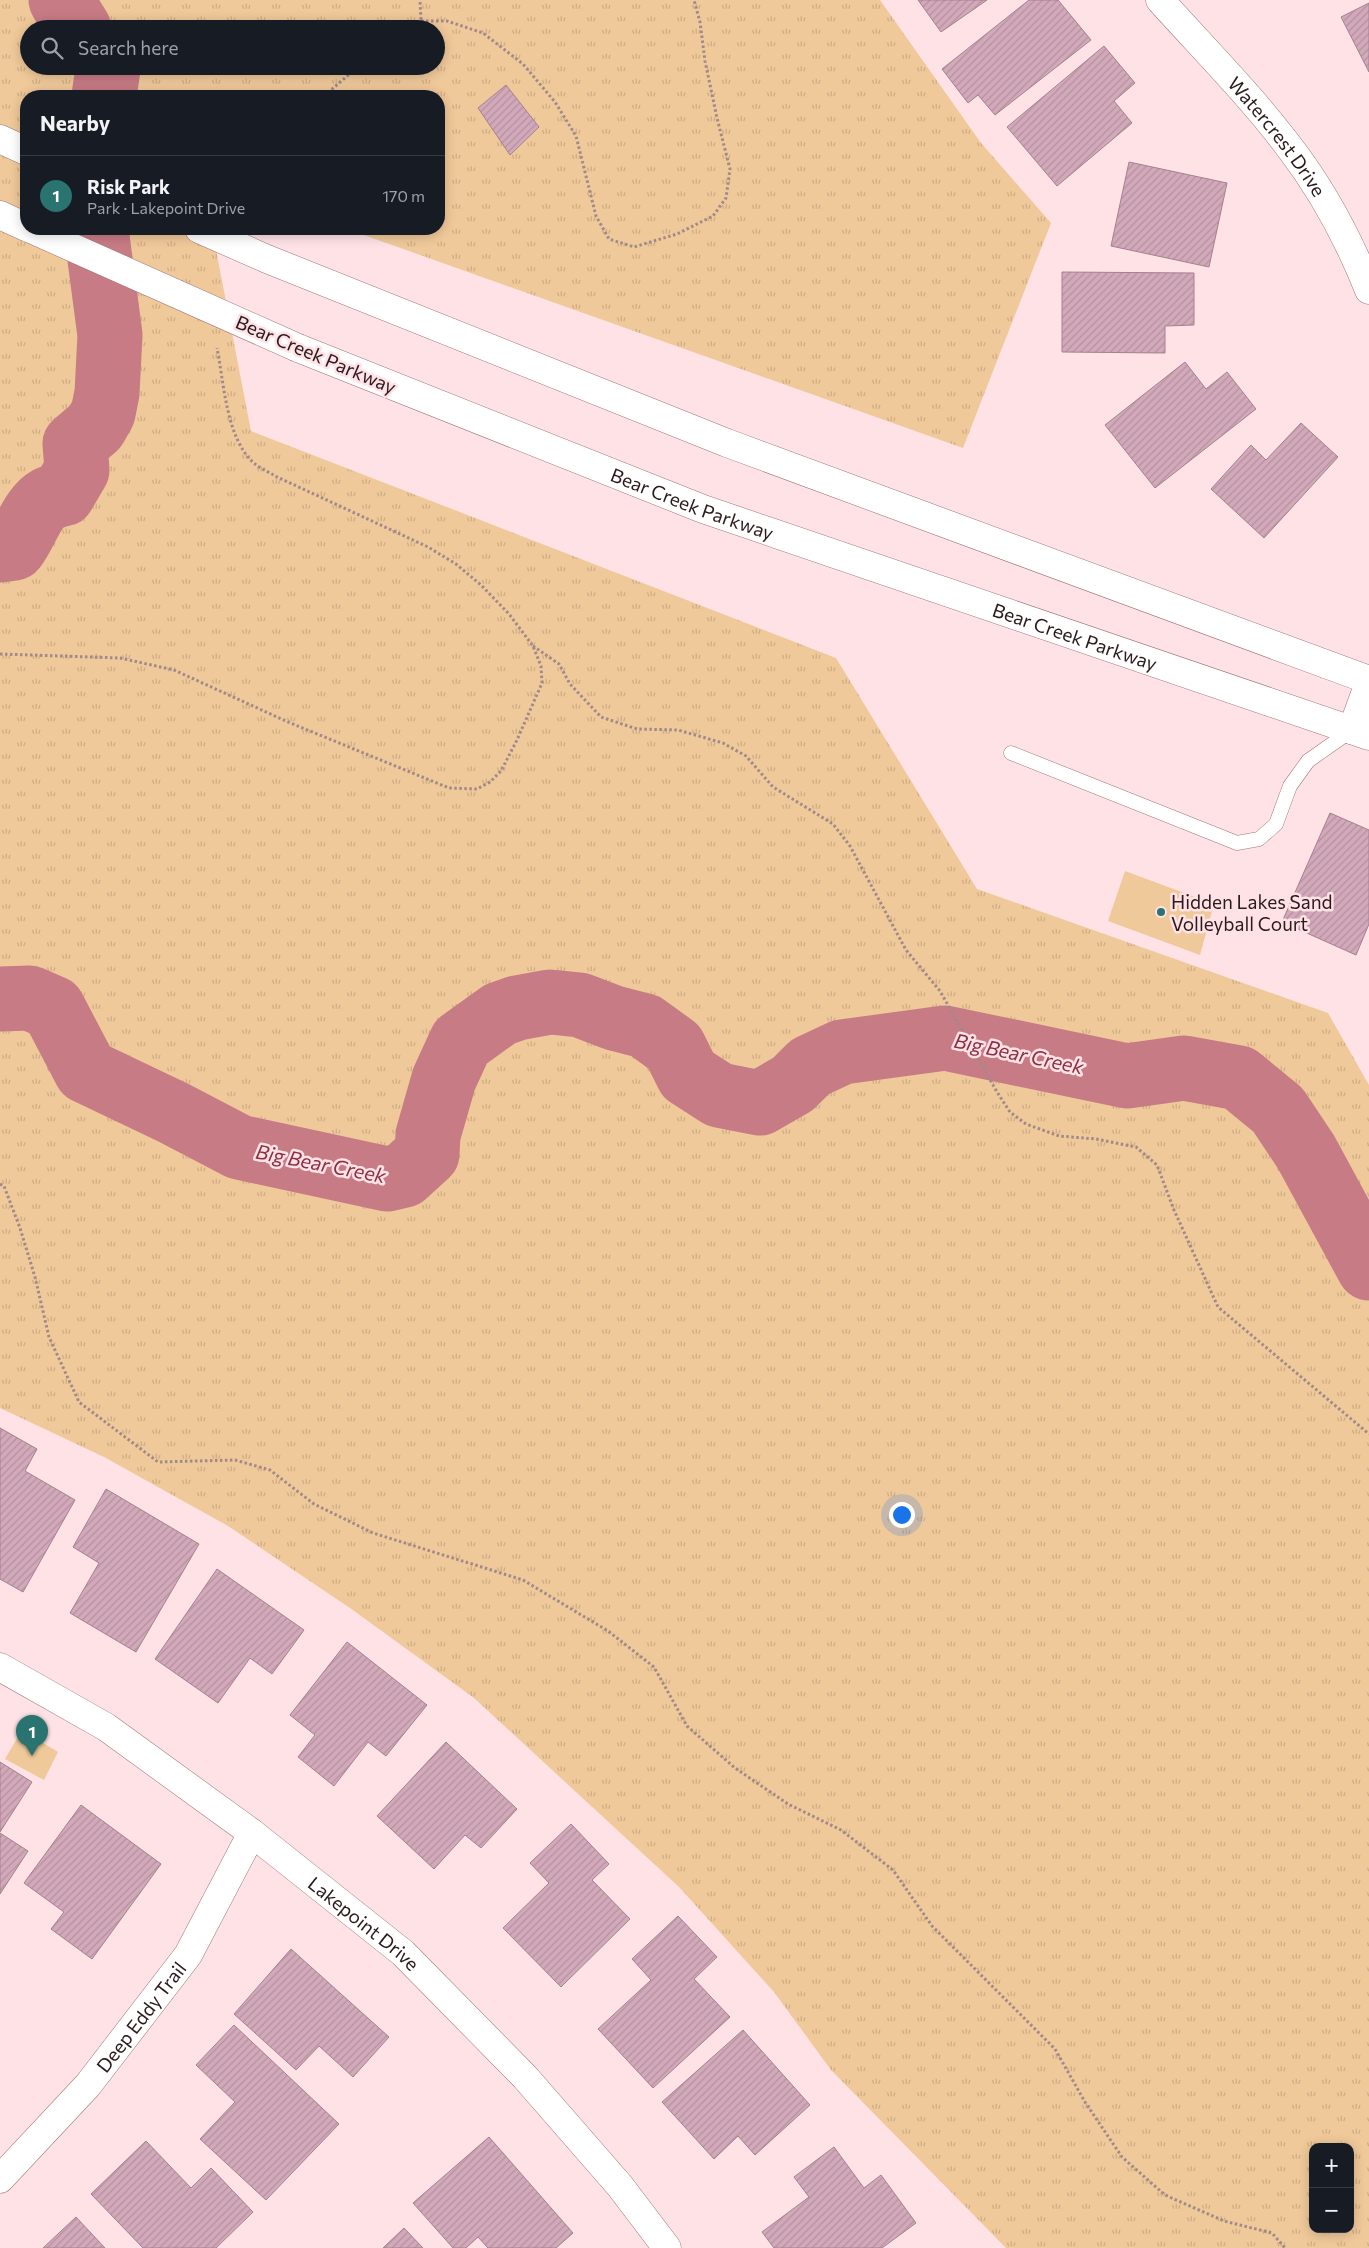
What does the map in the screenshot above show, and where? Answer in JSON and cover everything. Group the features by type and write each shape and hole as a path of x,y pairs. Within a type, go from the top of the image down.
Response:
{"main road":[{"name":"Watercrest Drive","path":"1160,0 1266,117 1291,148 1317,186 1339,226 1369,290"},
{"path":"0,139 20,148"},
{"path":"0,215 20,224"},
{"name":"Bear Creek Parkway","path":"44,235 298,348 703,509 1361,733"},
{"path":"213,235 267,259 727,443 1369,681 1361,733"},
{"name":"Lakepoint Drive","path":"0,1667 106,1727 252,1832 403,1953 525,2077 620,2186 667,2248"},
{"name":"Deep Eddy Trail","path":"0,2179 88,2085 188,1954 252,1832"}],"lane":[{"path":"1011,752 1237,843 1259,839 1276,824 1290,786 1308,761 1361,733"}],"path":[{"path":"420,0 421,20"},
{"path":"445,21 483,33 523,64 555,102 576,136 596,216 609,239 634,247 676,234 713,216 726,198 730,168 705,61 700,22 694,0"},
{"path":"331,90 348,75"},
{"path":"0,654 120,658 174,670 288,722 449,788 477,789 490,782 501,772 542,683 541,666 533,646 509,614 481,585 456,564 428,547 275,476 255,464 243,450 233,431 216,338"},
{"path":"533,646 559,664 570,684 601,717 637,729 678,730 723,743 746,756 773,788 834,824 850,846 906,950 940,991 1010,1112 1026,1124 1059,1136 1096,1139 1136,1147 1157,1165 1174,1210 1218,1307 1369,1434"},
{"path":"0,1184 4,1186 20,1228 35,1277 49,1337 79,1402 158,1462 235,1460 270,1470 314,1504 373,1533 523,1580 608,1631 654,1667 687,1726 735,1768 788,1804 840,1830 893,1870 932,1926 1055,2049 1085,2102 1122,2157 1164,2195 1224,2221 1272,2233 1286,2248"}],"green space":[{"path":"0,0 880,0 981,143 1051,223 963,448 364,235 445,235 445,90 20,90 20,235 213,235 251,431 836,658 977,889 1328,1013 1369,1085 1369,2248 1006,2248 831,2070 774,1992 679,1887 474,1698 350,1608 228,1526 104,1457 0,1408"},
{"name":"Hidden Lakes Sand Volleyball Court","path":"1125,871 1214,904 1200,955 1108,921"},
{"path":"22,1730 58,1752 44,1780 5,1759"}],"building":[{"path":"918,0 987,0 941,32"},
{"path":"1029,0 1058,0 1091,40 995,115 978,95 968,103 942,69"},
{"path":"1369,3 1369,72 1341,17"},
{"path":"1104,46 1135,83 1114,101 1132,123 1057,186 1007,127"},
{"path":"506,85 539,127 510,155 478,108"},
{"path":"1129,162 1227,183 1209,267 1111,246"},
{"path":"1062,272 1194,273 1194,325 1165,326 1165,353 1062,352"},
{"path":"1185,362 1206,389 1227,372 1256,409 1155,488 1105,425"},
{"path":"1301,423 1338,457 1264,538 1211,489 1251,445 1266,460"},
{"path":"1330,813 1369,830 1369,924 1356,955 1282,922"},
{"path":"0,1428 37,1449 25,1471 75,1500 23,1592 0,1579"},
{"path":"106,1489 199,1544 136,1652 70,1613 99,1563 73,1547"},
{"path":"217,1569 304,1630 272,1674 250,1658 218,1703 155,1659"},
{"path":"347,1642 427,1705 386,1756 368,1742 334,1786 298,1757 315,1735 290,1715"},
{"path":"446,1742 517,1809 481,1848 465,1835 434,1869 377,1816"},
{"path":"0,1762 32,1782 0,1832"},
{"path":"81,1805 161,1864 92,1959 51,1929 64,1912 24,1883"},
{"path":"571,1824 609,1864 592,1880 630,1919 561,1987 503,1928 549,1883 530,1863"},
{"path":"0,1833 28,1851 0,1894"},
{"path":"678,1916 717,1957 694,1979 730,2017 653,2088 598,2029 651,1980 632,1959"},
{"path":"291,1949 389,2037 353,2077 319,2046 296,2070 234,2014"},
{"path":"234,2025 339,2124 266,2200 200,2139 235,2102 196,2065"},
{"path":"743,2030 810,2105 755,2155 738,2136 714,2159 662,2102"},
{"path":"489,2137 573,2233 556,2248 488,2248 478,2237 466,2248 453,2248 413,2203"},
{"path":"146,2141 191,2188 211,2168 253,2212 216,2248 143,2248 91,2194"},
{"path":"834,2147 864,2188 881,2175 916,2223 882,2248 774,2248 762,2232 809,2197 794,2177"},
{"path":"76,2217 105,2248 43,2248"},
{"path":"404,2228 423,2248 383,2248"}],"waterway":[{"name":"Big Bear Creek","path":"61,0 73,20"},
{"name":"Big Bear Creek","path":"105,90 107,75"},
{"name":"Big Bear Creek","path":"0,550 14,548 37,508 48,499 63,494 77,470 75,444 95,427 103,413 107,393 110,335 97,235"},
{"name":"Big Bear Creek","path":"0,999 30,998 53,1008 86,1071 174,1113 239,1147 387,1179 404,1175 427,1154 428,1135 444,1079 461,1042 500,1014 517,1008 550,1002 580,1005 614,1018 645,1026 674,1047 688,1075 719,1095 760,1103 793,1084 810,1067 842,1052 945,1038 1127,1076 1184,1068 1239,1078 1278,1110 1306,1152 1369,1268"}],"place":[{"name":"Hidden Lakes Sand Volleyball Court","path":"1161,912"},
{"name":"Risk Park","path":"32,1756"}]}
